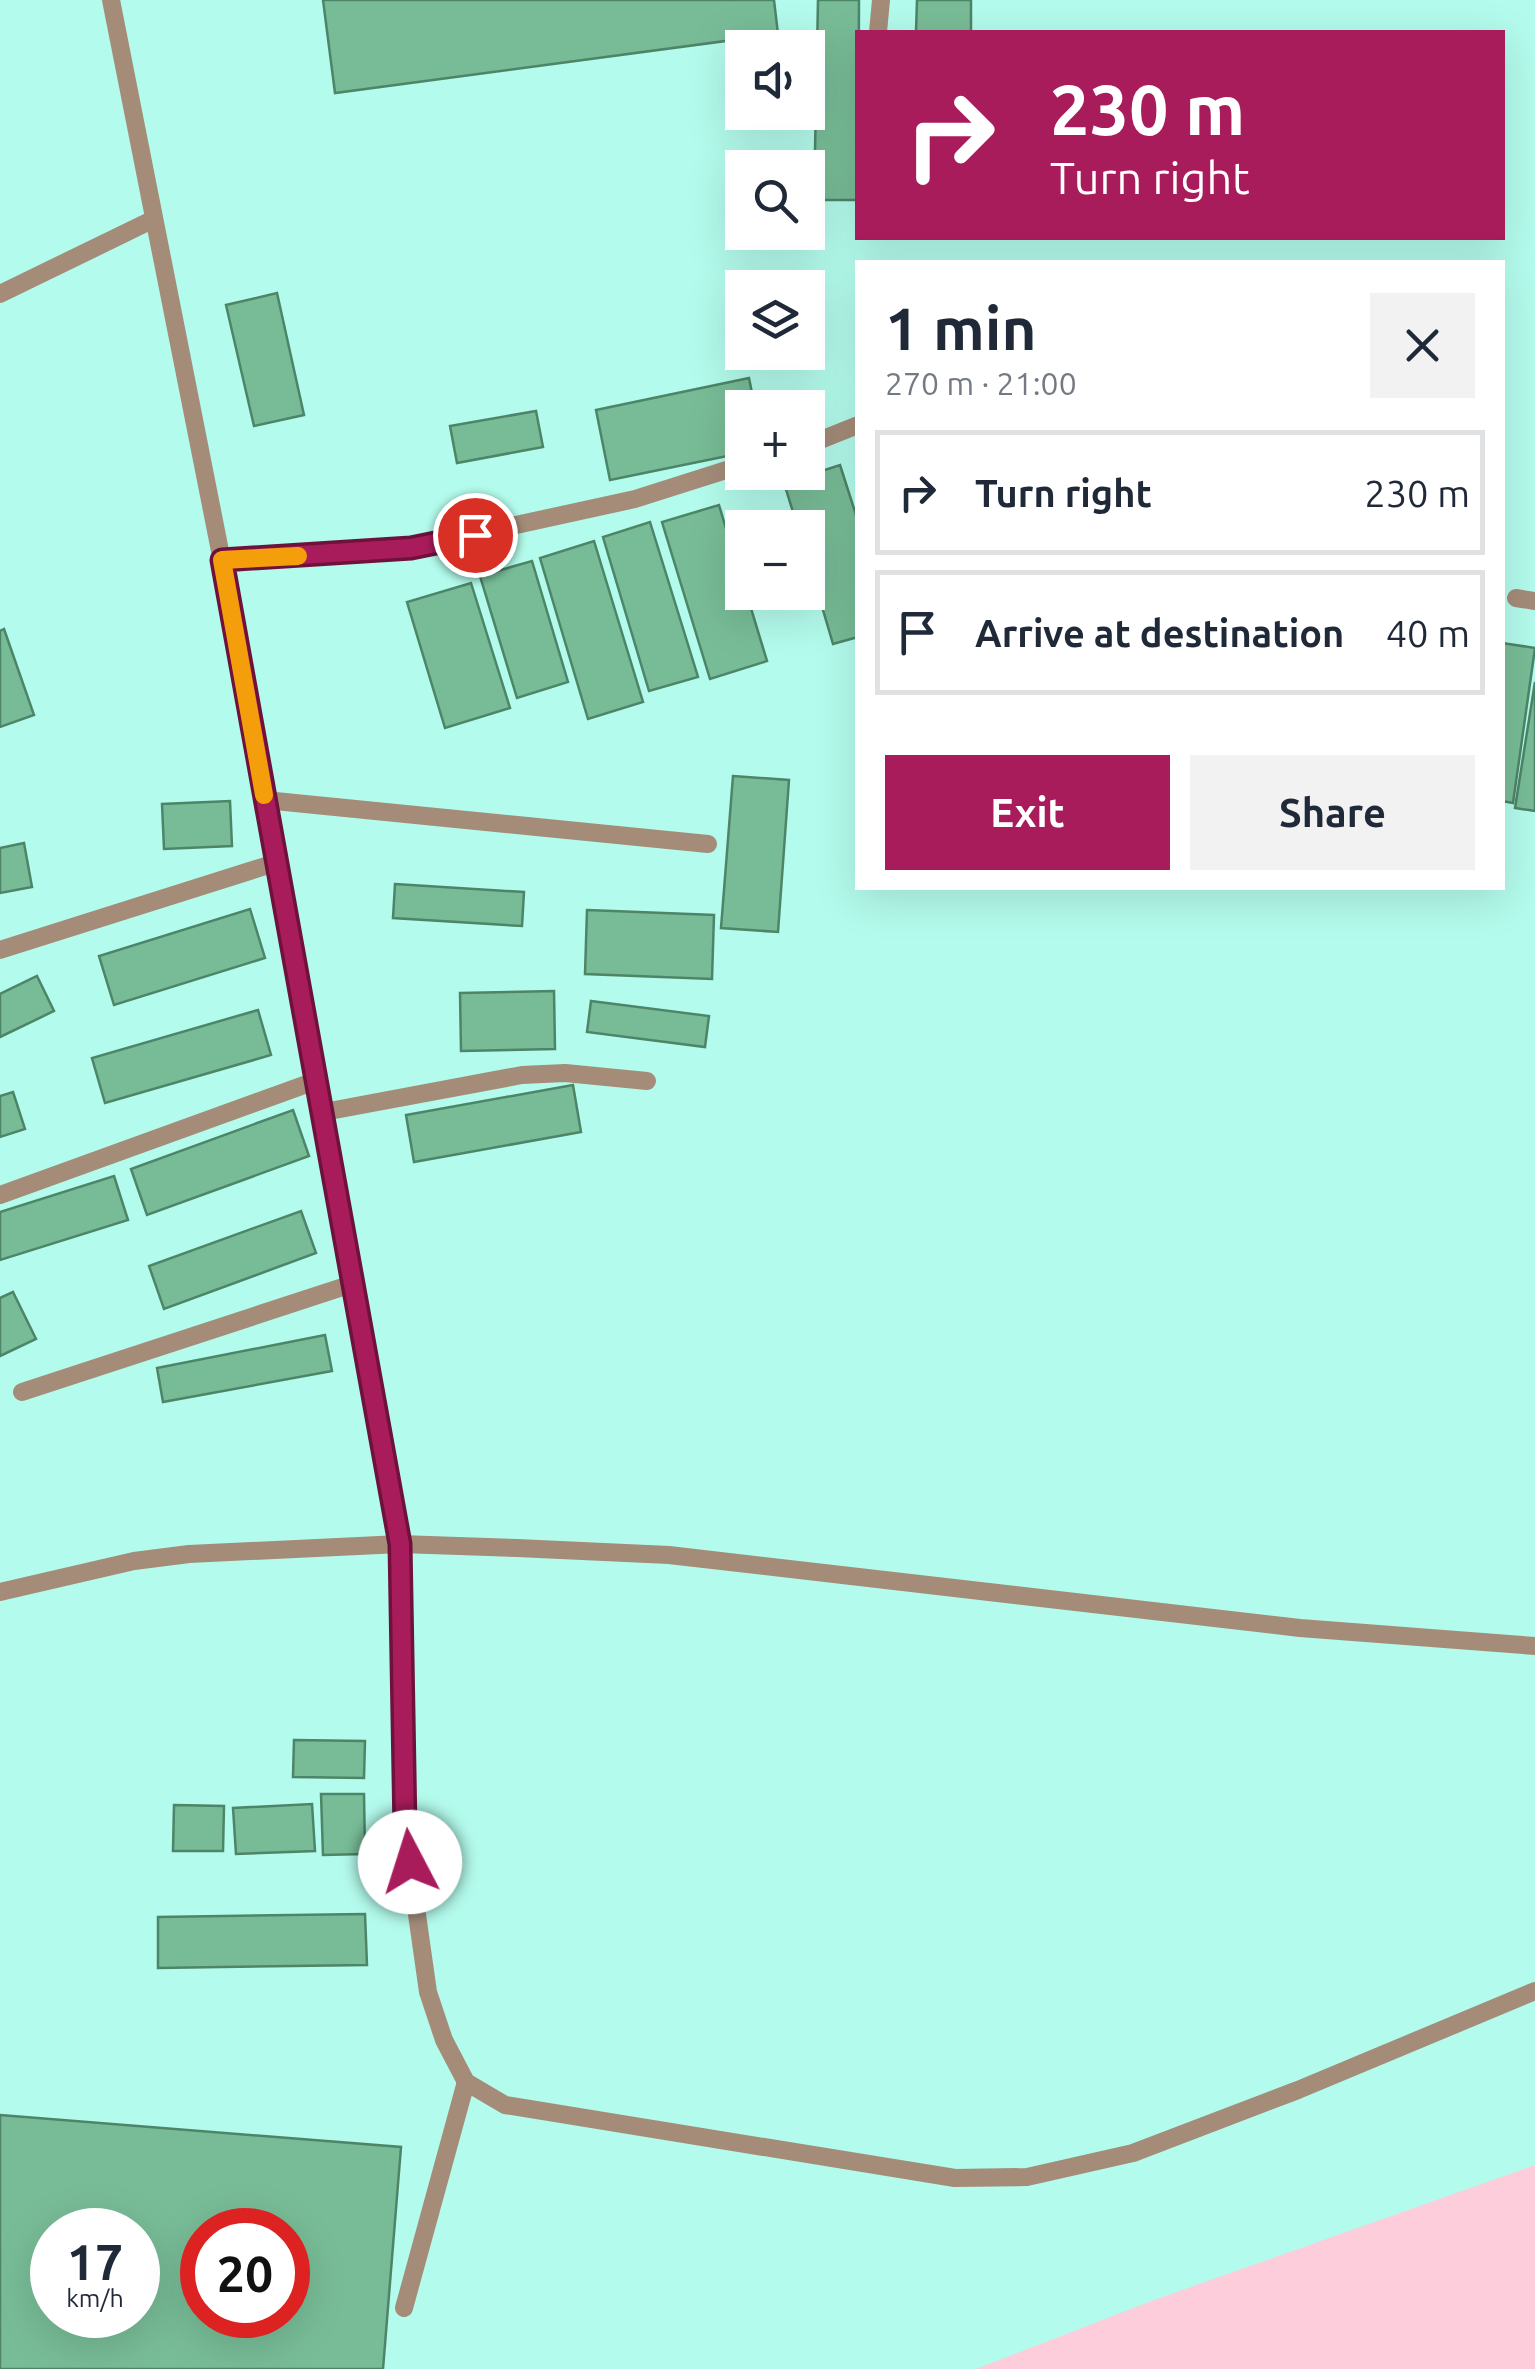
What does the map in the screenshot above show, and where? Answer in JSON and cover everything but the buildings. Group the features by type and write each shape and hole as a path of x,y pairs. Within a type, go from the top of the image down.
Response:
{"lane":[{"path":"111,0 222,560 400,1544 405,1830 428,1992 444,2040 466,2082 505,2106 955,2178 1027,2177 1151,2146 1298,2090 1535,1991"},
{"path":"878,30 881,0"},
{"path":"0,294 154,219"},
{"path":"825,438 855,426"},
{"path":"222,560 411,548 634,498 725,470"},
{"path":"265,800 708,844"},
{"path":"0,950 278,862"},
{"path":"324,1112 522,1075 565,1073 647,1081"},
{"path":"0,1194 318,1080"},
{"path":"22,1392 355,1283"},
{"path":"0,1592 189,1554 400,1544 669,1555 1300,1628 1535,1646"},
{"path":"404,2308 466,2082"}],"shaded area":[{"path":"1535,2165 1535,2369 976,2369 1154,2300"}],"slow traffic":[{"path":"264,795 222,560 298,556"}],"route":[{"path":"410,1862 405,1830 400,1544 222,560 411,548 475,535"}]}
